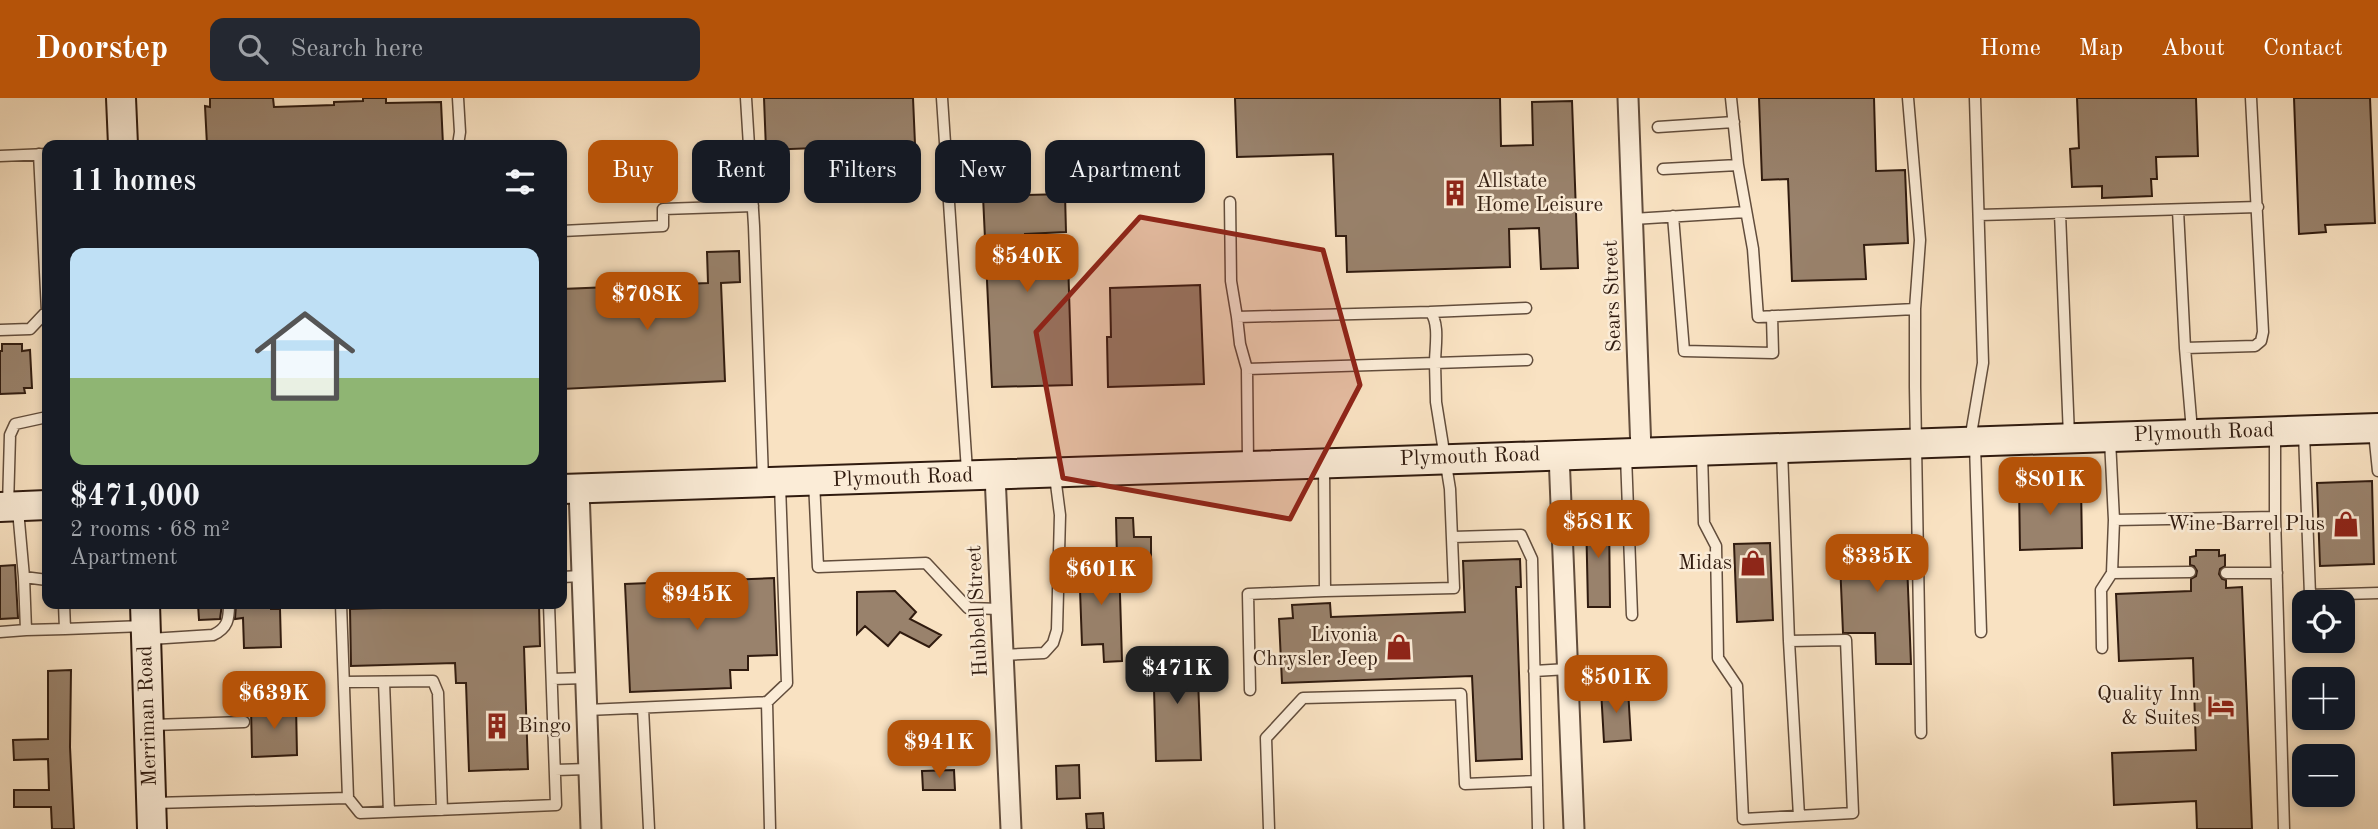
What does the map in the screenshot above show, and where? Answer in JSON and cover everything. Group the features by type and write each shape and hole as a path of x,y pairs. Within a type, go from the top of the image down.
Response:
{"main road":[{"path":"121,98 123,140"},
{"name":"Plymouth Road","path":"570,489 2376,428"},
{"path":"9,506 42,505"},
{"name":"Merriman Road","path":"145,623 151,816"}],"street":[{"name":"Sears Street","path":"1628,98 1633,219 1634,451"},
{"path":"1559,454 1574,829"},
{"name":"Hubbell Street","path":"982,475 1000,609 1011,829"},
{"path":"570,489 571,577 585,678 591,829"}],"lane":[{"path":"458,98 459,140"},
{"path":"587,710 767,702 787,683 746,98"},
{"path":"942,98 982,475"},
{"path":"1731,98 1738,165 1753,249 1758,317 1915,309"},
{"path":"1908,98 1920,240 1915,309 1922,733"},
{"path":"1975,98 1983,363 1972,440 1980,632"},
{"path":"2185,348 2255,346 2262,341 2251,98"},
{"path":"1658,127 1734,122"},
{"path":"0,156 42,154"},
{"path":"1663,169 1738,165"},
{"path":"1230,202 1231,281 1240,344 1247,369 1248,465"},
{"path":"567,231 663,226 663,209 752,206"},
{"path":"1979,215 2258,207"},
{"path":"2178,210 2192,434"},
{"path":"1633,219 1746,212"},
{"path":"2060,213 2069,438"},
{"path":"1674,216 1684,351 1773,353 1772,316"},
{"path":"1237,317 1526,308"},
{"path":"1250,690 1248,594 1454,588 1450,489 1436,402 1436,326 1434,316 1430,312"},
{"path":"0,330 30,329 42,316"},
{"path":"1247,369 1527,360"},
{"path":"26,629 24,577 9,506 10,435 15,424 42,417"},
{"path":"2376,428 2378,471"},
{"path":"2304,430 2310,596 2378,593"},
{"path":"2275,431 2284,829"},
{"path":"2102,648 2101,590 2112,573 2114,520 2110,436"},
{"path":"1782,446 1799,816"},
{"path":"1702,449 1704,523 1716,546 1718,659 1737,686 1742,819 1853,813 1846,640 1789,641"},
{"path":"1632,615 1634,451"},
{"path":"1324,463 1325,591"},
{"path":"1002,655 1044,653 1053,643 1057,629 1060,515 1055,472"},
{"path":"814,481 818,566 926,563 968,608 1000,609"},
{"path":"2114,520 2275,517"},
{"path":"1453,537 1521,536 1527,543 1532,559 1538,829"},
{"path":"2112,573 2190,572"},
{"path":"2226,573 2277,573"},
{"path":"24,577 42,579"},
{"path":"64,609 65,629"},
{"path":"0,632 145,623 213,635 226,626 229,609"},
{"path":"341,609 348,798 360,813 556,805 550,609"},
{"path":"1534,671 1568,669"},
{"path":"552,679 585,678"},
{"path":"344,682 433,681 438,693 442,810"},
{"path":"384,682 389,812"},
{"path":"1269,829 1266,738 1303,698 1461,694 1465,783 1537,780"},
{"path":"767,702 770,829"},
{"path":"643,708 649,829"},
{"path":"149,725 244,722"},
{"path":"555,770 589,769"},
{"path":"151,816 348,798"}],"highlighted area":[{"path":"1140,217 1323,250 1360,385 1290,519 1063,478 1036,332"}],"building":[{"path":"210,98 273,98 274,107 334,105 334,102 363,101 363,98 386,98 386,103 441,102 443,140 207,140 205,106 210,107"},
{"path":"764,98 913,98 915,140 804,140 804,148 790,149 790,140 766,140"},
{"name":"Allstate Home Leisure","path":"1235,98 1500,98 1501,146 1533,145 1532,102 1572,101 1578,268 1541,269 1539,228 1509,229 1510,267 1347,272 1346,236 1336,236 1333,154 1237,157"},
{"path":"1759,98 1874,98 1876,171 1905,170 1908,243 1864,245 1866,279 1792,281 1788,179 1762,180"},
{"path":"2077,98 2196,98 2198,156 2156,157 2157,179 2151,179 2152,196 2102,198 2102,186 2072,187 2070,149 2079,148"},
{"path":"2294,98 2370,98 2375,223 2325,225 2326,232 2299,234"},
{"path":"1045,194 1045,203 1065,203 1066,232 1025,234 1026,263 1068,261 1072,385 992,387 983,203 1031,203 1031,195"},
{"path":"739,251 740,282 721,283 725,381 567,389 567,289 708,283 707,252"},
{"path":"1200,285 1204,384 1108,387 1110,288"},
{"path":"2,344 22,344 22,351 30,350 32,388 24,388 25,393 0,394"},
{"name":"Wine Barrel Plus","path":"2372,481 2374,564 2320,566 2317,483"},
{"path":"2081,483 2082,548 2020,550 2019,485"},
{"path":"1586,514 1609,514 1610,607 1588,607"},
{"path":"1116,518 1133,518 1134,537 1151,537 1151,558 1117,559"},
{"path":"1839,538 1906,538 1911,664 1876,664 1875,633 1843,633"},
{"name":"Midas","path":"1770,543 1773,620 1737,622 1734,544"},
{"name":"Quality Inn & Suites","path":"2196,550 2219,550 2219,556 2225,555 2225,566 2220,569 2219,574 2226,580 2226,588 2242,587 2252,829 2197,829 2196,801 2114,805 2112,753 2196,750 2193,658 2119,661 2116,594 2191,591 2191,579 2196,576 2197,571 2190,565 2190,557 2196,556"},
{"name":"Livonia Chrysler Jeep","path":"1520,559 1521,587 1516,587 1522,759 1476,761 1472,676 1282,683 1279,619 1293,618 1292,605 1330,603 1331,617 1465,612 1463,561"},
{"path":"1119,561 1122,661 1104,662 1103,644 1082,645 1079,562"},
{"path":"15,565 18,618 0,619 0,566"},
{"path":"774,578 777,655 748,656 748,670 730,670 731,688 630,692 625,584"},
{"path":"895,591 916,612 910,619 941,635 929,647 900,632 888,646 865,626 857,634 857,592"},
{"path":"198,609 221,609 220,619 199,620"},
{"path":"236,609 280,609 281,647 244,648 243,618 235,619"},
{"name":"Bingo","path":"350,609 539,609 540,646 524,647 528,769 469,771 466,683 456,683 455,663 351,666"},
{"path":"1197,651 1201,760 1156,761 1153,652"},
{"path":"71,670 70,747 74,829 52,829 51,807 14,807 14,790 49,790 48,759 14,760 13,740 48,739 48,671"},
{"path":"1628,689 1631,740 1604,742 1601,690"},
{"path":"296,705 297,755 252,757 251,706"},
{"path":"1079,765 1080,798 1057,799 1056,766"},
{"path":"954,770 955,790 923,790 922,771"},
{"path":"1103,813 1104,829 1087,829 1086,814"}],"place":[{"name":"Allstate Home Leisure","path":"1455,193"},
{"name":"Wine Barrel Plus","path":"2346,524"},
{"name":"Midas","path":"1753,563"},
{"name":"Livonia Chrysler Jeep","path":"1399,647"},
{"name":"Quality Inn & Suites","path":"2221,706"},
{"name":"Bingo","path":"497,726"}]}
